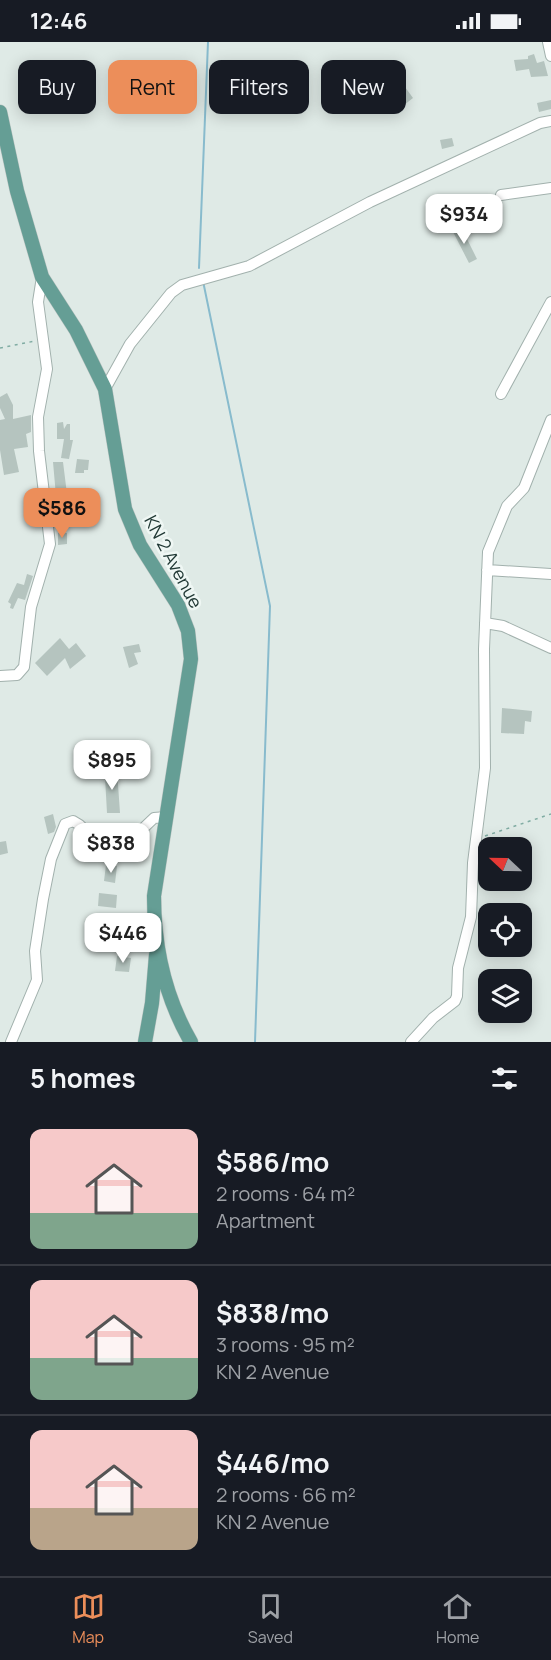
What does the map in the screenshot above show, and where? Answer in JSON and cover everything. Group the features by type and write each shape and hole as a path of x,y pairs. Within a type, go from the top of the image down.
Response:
{"main road":[{"name":"KN 2 Avenue","path":"0,112 17,191 42,277 76,330 105,389 125,509 140,545 178,605 188,631 191,659 154,896 157,953 177,1018 191,1042"},
{"path":"145,1042 157,953"}],"street":[{"path":"548,42 551,56"},
{"path":"105,389 130,344 171,293 182,285 249,266 370,202 540,123 551,121"},
{"path":"501,195 551,188"},
{"path":"0,676 18,675 24,667 32,607 50,544 39,451 38,417 47,369 45,339 38,302 42,277"},
{"path":"501,394 551,302"},
{"path":"411,1042 457,996 458,968 471,917 484,768 488,552 507,506 524,489 551,420"},
{"path":"487,570 551,574"},
{"path":"485,622 503,626 551,648"},
{"path":"11,1042 37,980 35,951 43,899 51,859 65,824 73,821 84,826 102,855 112,858 154,818 166,817"}],"path":[{"path":"0,348 45,339"},
{"path":"476,839 551,814"}],"building":[{"path":"534,54 537,63 544,61 548,76 531,77 529,69 516,71 514,60 528,59 528,56"},
{"path":"406,88 413,98 406,103"},
{"path":"551,100 551,109 539,112 537,103"},
{"path":"452,138 454,146 442,149 440,140"},
{"path":"456,225 462,234 464,233 477,259 469,263 451,228"},
{"path":"7,393 13,405 13,419 31,415 31,432 26,434 28,447 14,449 19,472 4,475 0,450 0,420 5,419 0,408 0,397"},
{"path":"63,422 64,429 67,424 70,424 70,440 73,440 69,459 61,458 64,439 57,439 57,423"},
{"path":"77,459 89,460 88,470 84,470 84,473 75,473"},
{"path":"53,462 63,462 67,494 56,496"},
{"path":"58,533 67,533 67,544 58,545"},
{"path":"27,574 33,576 25,600 18,598 13,609 10,608 11,604 8,602 17,583 24,585"},
{"path":"60,638 69,649 76,643 86,656 70,669 65,658 47,676 35,663"},
{"path":"139,644 141,652 134,653 138,664 129,668 123,647"},
{"path":"502,708 532,711 531,722 525,721 524,734 501,733"},
{"path":"101,769 117,770 120,813 107,813 105,777 101,776"},
{"path":"53,814 56,827 54,832 48,834 44,817"},
{"path":"6,841 8,853 0,855 0,842"},
{"path":"106,865 117,866 115,883 104,881"},
{"path":"99,893 117,895 116,908 98,906"},
{"path":"117,956 131,958 129,972 115,971"}],"waterway":[{"path":"199,268 208,42"},
{"path":"203,281 270,606 255,1042"}]}
